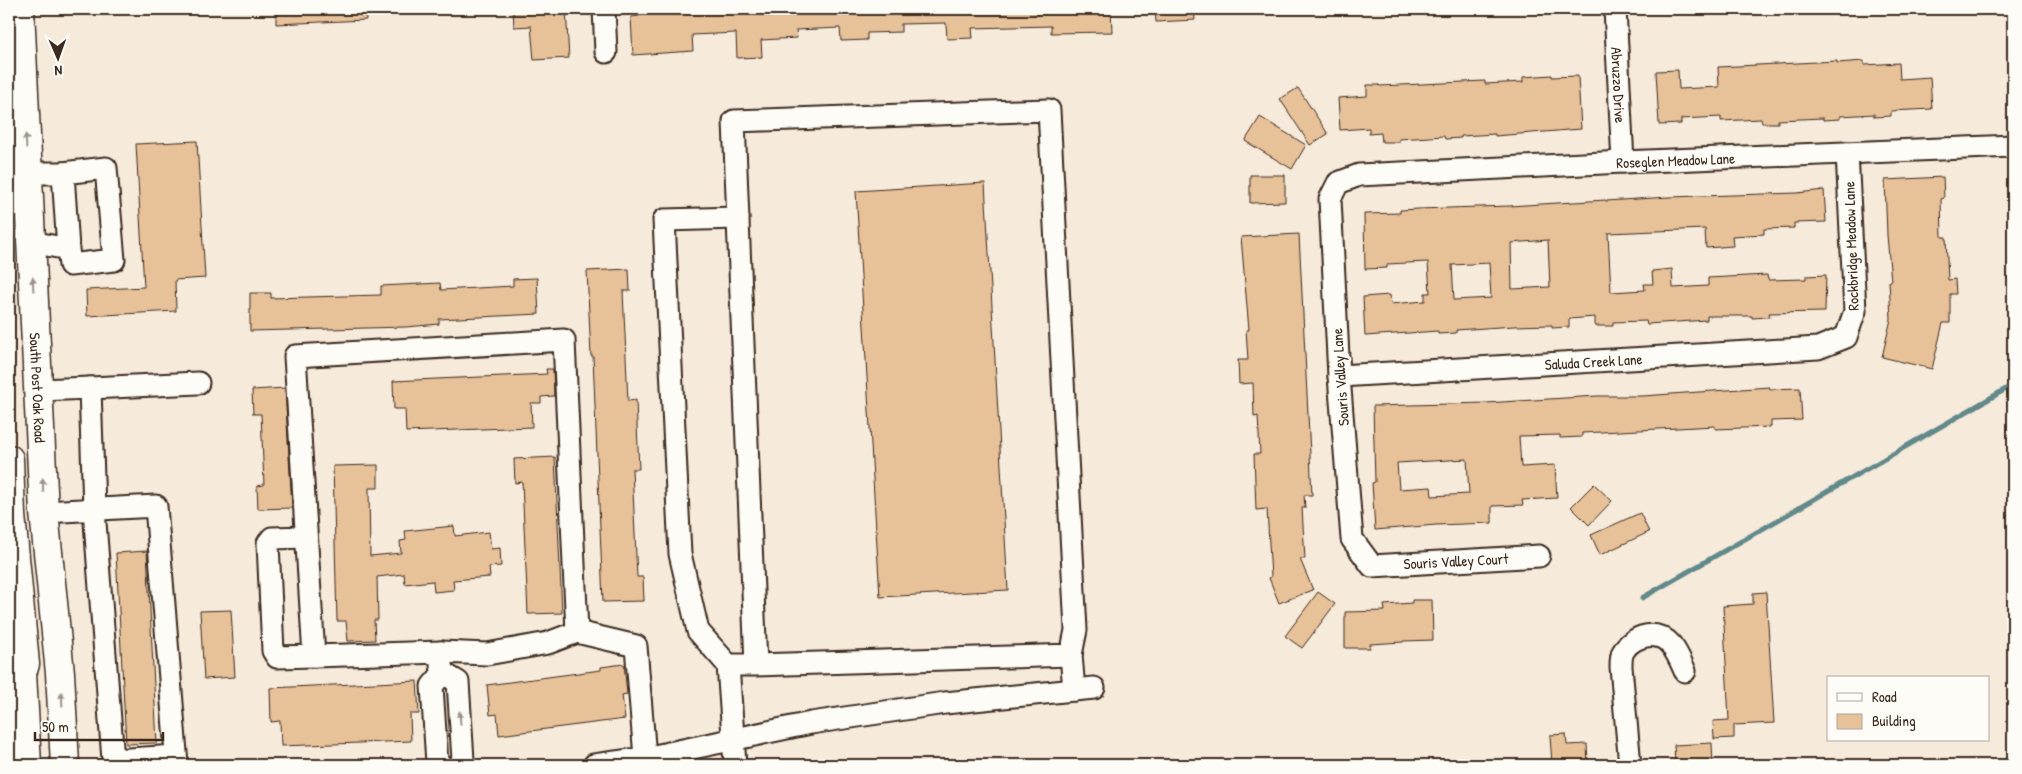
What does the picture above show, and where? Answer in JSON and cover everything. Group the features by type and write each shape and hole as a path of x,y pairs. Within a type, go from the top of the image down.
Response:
{"main road":[{"name":"South Post Oak Road","path":"20,9 28,173 20,241 39,390 44,512 60,673 65,765"},
{"path":"9,459 16,636 25,664 22,673 27,765"},
{"path":"11,515 44,512"}],"street":[{"path":"604,9 606,52"},
{"name":"Abruzzo Drive","path":"1615,9 1623,162"},
{"path":"594,765 646,758 811,723 945,703 1084,689 1071,655 1076,630 1049,110 734,121 756,665"},
{"name":"Roseglen Meadow Lane","path":"1338,183 1359,175 2013,146"},
{"name":"Rockbridge Meadow Lane","path":"1846,337 1855,312 1847,153"},
{"path":"28,173 63,173 106,168 114,260 70,265 63,173"},
{"name":"Souris Valley Lane","path":"1338,183 1330,199 1339,376 1352,539 1372,566"},
{"path":"735,765 728,665 698,631 680,554 664,220 738,218"},
{"path":"20,241 68,249"},
{"name":"Saluda Creek Lane","path":"1339,376 1818,348 1846,337"},
{"path":"314,656 294,356 564,340 577,632"},
{"path":"39,390 198,383"},
{"path":"44,512 94,509 156,506 176,761 113,760 94,509 90,388"},
{"path":"306,537 272,538 268,543 273,651 277,657 314,656 442,662 548,642 577,632 636,646 646,758"},
{"name":"Souris Valley Court","path":"1372,566 1539,556"},
{"path":"1630,765 1621,667 1622,653 1631,641 1647,636 1660,637 1674,648 1685,670"},
{"path":"728,665 1071,655"},
{"path":"441,765 437,762 432,686 442,662"},
{"path":"442,662 458,682 463,760 459,765"}],"building":[{"path":"276,9 365,9 366,20 276,24"},
{"path":"513,9 566,9 569,58 534,60 531,26 514,27"},
{"path":"639,9 1111,9 1112,32 1051,33 1051,26 972,28 973,38 947,39 946,23 901,24 901,32 867,33 867,40 841,41 840,28 796,30 797,38 761,40 762,57 737,58 736,33 692,35 693,51 633,55 631,17 639,16"},
{"path":"1155,9 1194,9 1195,20 1156,22"},
{"path":"1837,61 1837,63 1864,61 1864,65 1899,63 1900,79 1930,77 1932,109 1891,111 1891,116 1874,117 1874,114 1840,116 1840,119 1778,120 1778,123 1762,123 1761,119 1721,121 1721,117 1681,119 1681,124 1659,125 1656,71 1678,70 1679,89 1719,87 1718,67"},
{"path":"1552,75 1552,77 1578,76 1581,129 1495,136 1495,134 1461,136 1461,138 1445,139 1444,136 1399,139 1399,142 1382,142 1381,133 1369,134 1369,128 1340,130 1338,98 1367,96 1367,85 1485,81 1485,84 1523,82 1523,77"},
{"path":"1298,88 1328,134 1310,145 1280,99"},
{"path":"1260,117 1306,145 1292,169 1245,141"},
{"path":"197,141 205,278 175,280 176,311 87,316 86,290 144,287 136,144"},
{"path":"1250,175 1285,175 1285,202 1250,203"},
{"path":"1943,177 1944,198 1941,199 1942,237 1946,237 1948,280 1955,279 1956,294 1950,294 1950,323 1943,323 1932,369 1882,357 1891,319 1889,281 1891,281 1885,180"},
{"path":"985,183 1008,590 880,597 856,191"},
{"path":"1824,190 1826,222 1794,223 1794,228 1764,229 1764,234 1732,236 1733,246 1706,248 1705,229 1608,233 1611,292 1645,290 1644,284 1653,284 1652,271 1672,269 1673,288 1708,286 1708,278 1767,275 1768,280 1806,279 1806,276 1826,275 1825,312 1769,313 1770,317 1752,318 1752,316 1707,316 1707,320 1647,324 1646,321 1613,322 1613,326 1595,326 1595,317 1569,319 1569,327 1552,328 1552,325 1514,326 1456,330 1456,333 1438,334 1438,331 1365,336 1363,297 1390,295 1391,304 1425,301 1425,293 1430,293 1428,262 1387,264 1387,268 1365,269 1364,214 1400,213 1400,210 1418,209 1797,193","holes":["1548,240 1550,287 1512,289 1511,243","1489,263 1491,298 1454,300 1452,265"]},
{"path":"1299,234 1312,495 1304,495 1305,508 1302,508 1305,559 1300,559 1313,590 1279,603 1269,578 1271,577 1267,509 1256,510 1254,454 1260,454 1258,416 1254,417 1253,383 1239,384 1238,360 1248,360 1246,330 1249,330 1241,237"},
{"path":"629,269 630,291 623,291 628,401 636,400 639,469 632,469 637,577 643,577 644,601 603,602 593,356 591,356 587,271"},
{"path":"537,278 539,314 439,319 439,324 406,327 250,331 250,293 271,293 271,298 381,295 381,286 440,283 441,290 513,286 513,279"},
{"path":"546,369 553,369 554,396 541,397 541,403 531,403 532,427 406,432 405,409 394,409 393,381 547,374"},
{"path":"1769,387 1770,389 1800,388 1802,420 1771,421 1771,427 1715,429 1715,426 1582,433 1582,437 1560,438 1560,435 1519,436 1521,467 1555,465 1557,498 1522,500 1523,505 1492,506 1492,523 1375,530 1372,483 1375,482 1373,406 1486,403 1597,396 1643,396","holes":["1467,459 1469,494 1432,496 1431,487 1399,489 1397,463"]},
{"path":"285,388 292,508 258,509 257,486 264,485 261,414 253,414 252,390"},
{"path":"555,457 562,613 528,614 522,482 515,483 514,459"},
{"path":"378,465 378,488 369,488 370,556 401,553 400,541 406,540 405,531 454,526 455,536 489,532 491,549 500,548 501,566 489,567 490,577 453,580 454,590 434,592 433,581 405,584 404,574 377,577 378,620 374,620 375,640 348,641 346,621 337,621 333,466"},
{"path":"1594,484 1612,501 1589,525 1571,507"},
{"path":"1640,513 1649,532 1600,555 1591,535"},
{"path":"147,551 157,743 126,744 116,553"},
{"path":"1318,592 1335,604 1302,648 1285,636"},
{"path":"1766,592 1774,723 1734,725 1734,738 1714,739 1713,721 1729,720 1723,606 1753,604 1753,593"},
{"path":"1412,600 1432,600 1433,640 1370,644 1370,648 1345,648 1345,612 1385,611 1384,605 1412,603"},
{"path":"231,610 235,677 204,679 200,611"},
{"path":"624,664 627,694 622,695 625,719 499,735 497,714 490,715 487,685 601,670 601,667"},
{"path":"417,681 419,714 410,714 411,741 281,746 280,721 271,722 270,688"},
{"path":"1566,734 1567,745 1587,744 1588,765 1552,765 1550,735"},
{"path":"1712,743 1713,765 1675,765 1674,745"}],"waterway":[{"path":"1642,598 2013,385"}]}
